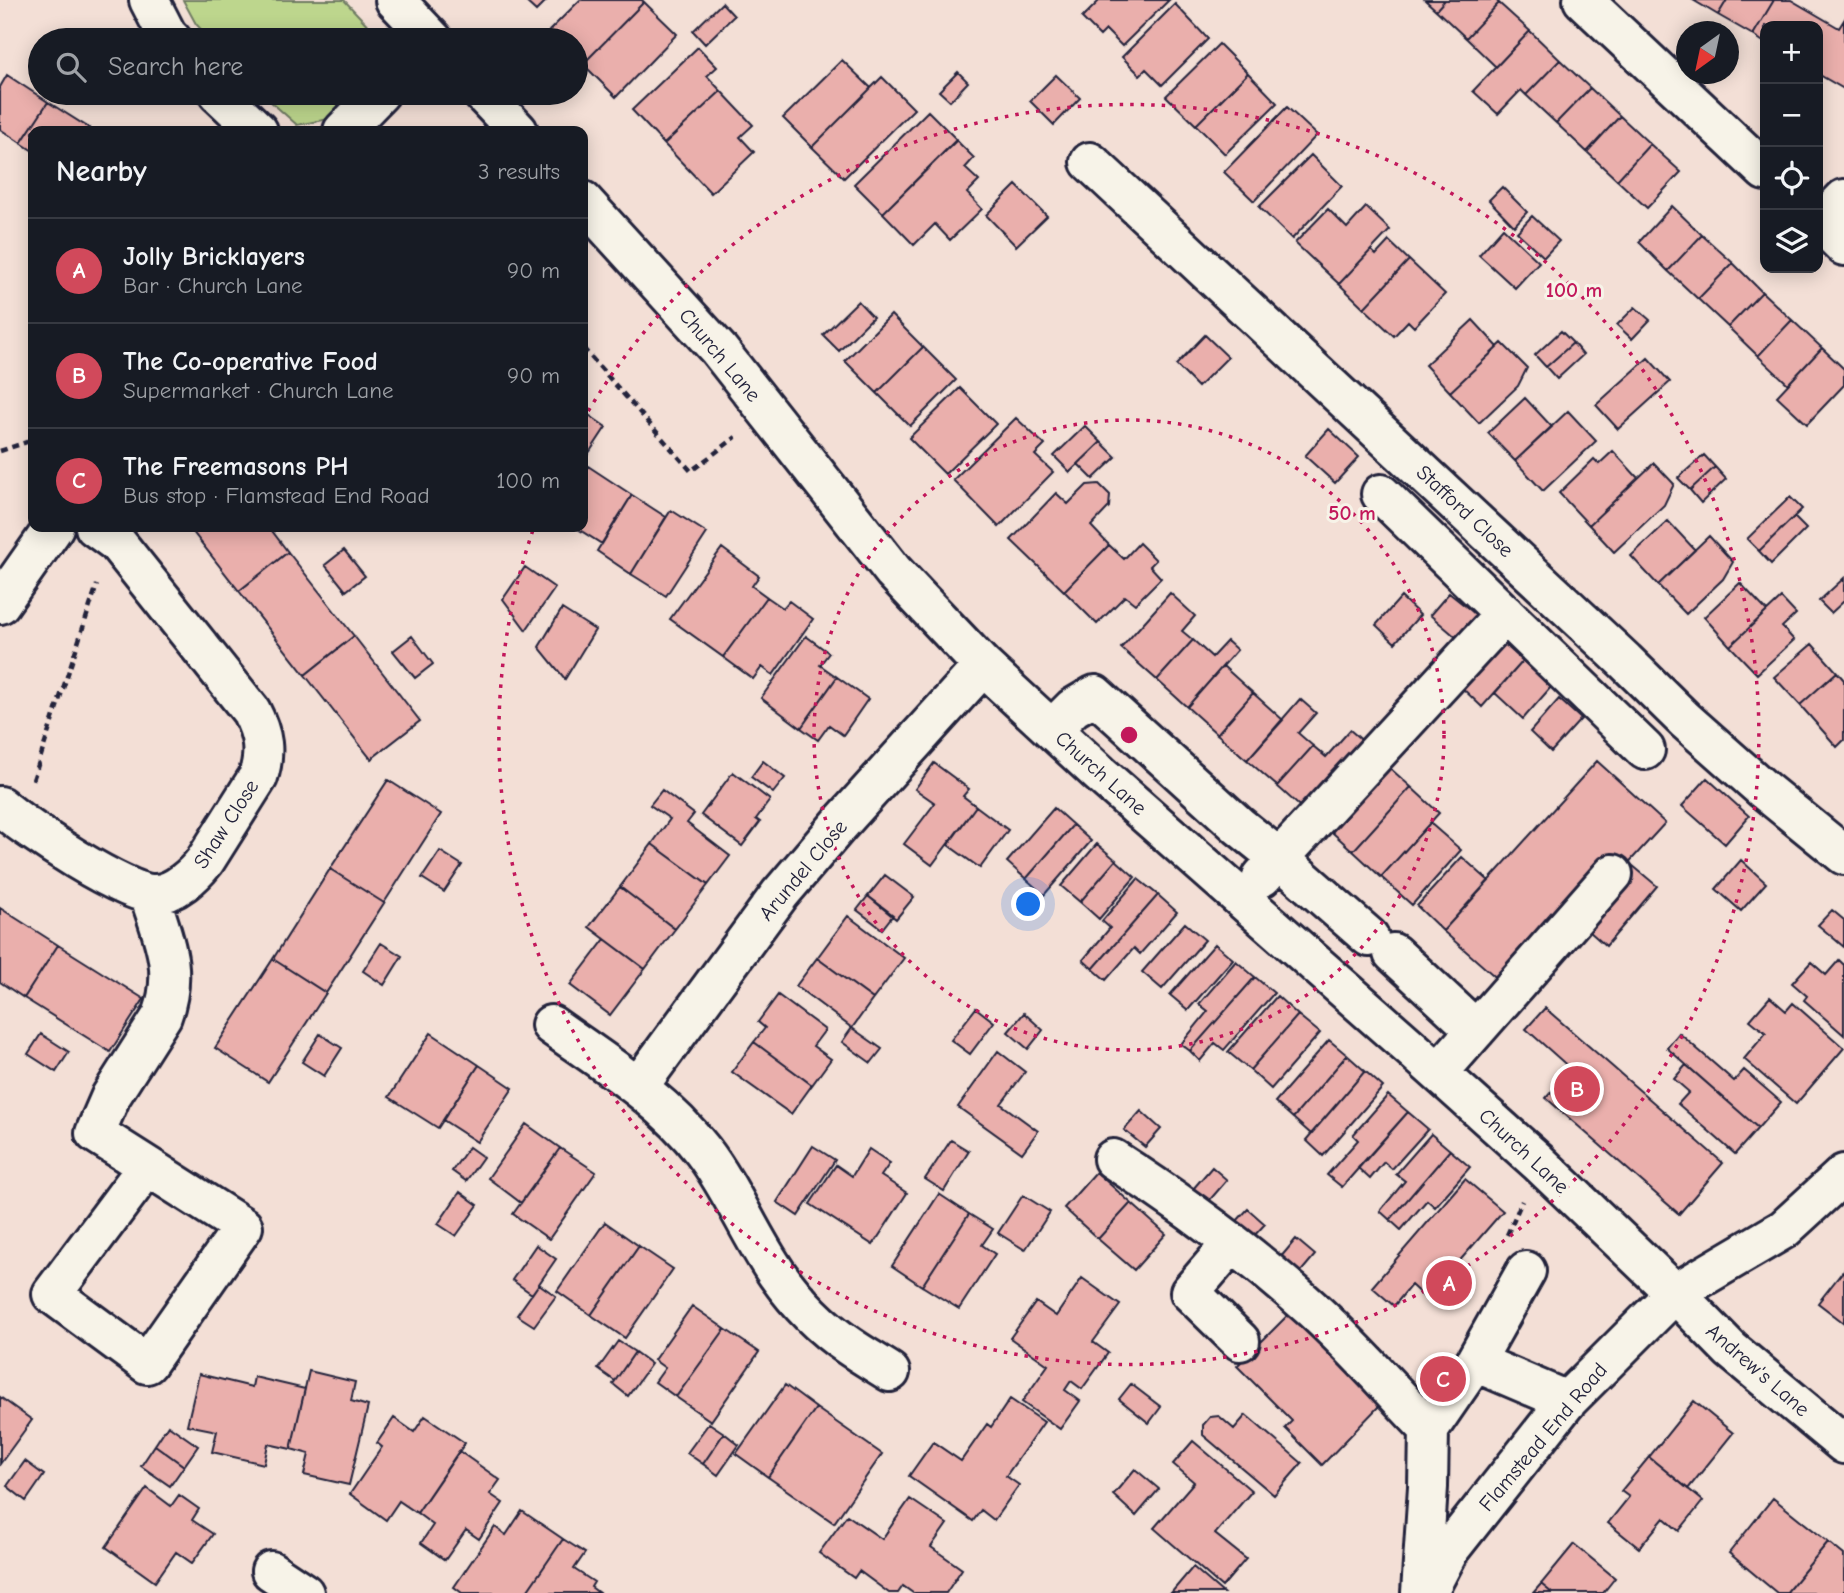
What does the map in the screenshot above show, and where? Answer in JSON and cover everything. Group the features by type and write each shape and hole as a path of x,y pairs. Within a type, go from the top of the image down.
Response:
{"street":[{"path":"149,0 163,28"},
{"path":"396,0 421,28"},
{"path":"1583,0 1760,166"},
{"path":"231,105 253,126"},
{"path":"349,126 369,105"},
{"path":"493,105 513,126"},
{"name":"Stafford Close","path":"1090,162 1685,720 1764,790 1844,855"},
{"name":"Church Lane","path":"588,206 718,349 893,571 983,666 1100,774 1439,1072 1675,1293"},
{"path":"1381,494 1645,750"},
{"path":"0,604 50,532"},
{"name":"Shaw Close","path":"106,535 251,712 264,749 262,764 252,789 196,873 160,894 149,894"},
{"path":"1243,898 1505,614"},
{"name":"Arundel Close","path":"638,1087 780,894 983,666"},
{"path":"1052,729 1073,708 1095,695 1239,827 1381,945 1476,1030"},
{"path":"9,814 115,881 149,894 169,958 167,1002 162,1016 111,1096 96,1133 243,1227 147,1364 52,1294 147,1167"},
{"path":"1439,1072 1613,874"},
{"path":"551,1025 638,1087 686,1131 718,1172 778,1275 799,1301 822,1325 847,1345 890,1371"},
{"path":"1113,1159 1169,1195 1314,1311 1429,1429"},
{"name":"Flamstead End Road","path":"1427,1593 1450,1549 1567,1401 1675,1293 1784,1229 1844,1174"},
{"path":"1232,1243 1190,1292 1240,1341"},
{"path":"1421,1593 1429,1429 1475,1362 1526,1271"},
{"name":"Andrew's Lane","path":"1675,1293 1731,1350 1844,1444"},
{"path":"1475,1362 1567,1401"},
{"path":"271,1571 304,1593"}],"path":[{"path":"588,354 691,471 768,412"},
{"path":"0,451 28,442"},
{"path":"9,814 102,569 106,535"},
{"path":"1526,1271 1503,1245 1538,1162"}],"green space":[{"path":"183,0 344,0 370,28 200,28"},
{"path":"274,105 340,105 329,119 297,125"}],"building":[{"path":"524,0 547,0 536,11"},
{"path":"580,0 644,2 588,59 588,28 552,28"},
{"path":"1100,0 1169,0 1122,46 1106,30 1100,36 1082,18"},
{"path":"1425,0 1445,0 1436,10"},
{"path":"1445,0 1496,0 1499,3 1466,38 1436,10"},
{"path":"1693,0 1727,0 1718,15"},
{"path":"1727,0 1774,0 1753,35 1739,27 1739,21 1728,21 1718,15"},
{"path":"1774,0 1791,0 1839,28 1844,20 1844,89 1823,77 1823,21 1761,21"},
{"path":"644,2 677,34 616,97 588,69 588,59"},
{"path":"722,3 734,16 705,44 693,31"},
{"path":"1499,3 1530,31 1496,67 1466,38"},
{"path":"1175,4 1208,39 1162,85 1146,69 1140,75 1122,57"},
{"path":"1760,23 1760,40 1753,35"},
{"path":"1530,31 1560,60 1526,95 1521,90 1498,114 1473,91"},
{"path":"1219,44 1248,73 1196,125 1166,96"},
{"path":"698,47 717,67 707,76 721,91 664,144 632,110"},
{"path":"842,60 871,88 812,147 783,118"},
{"path":"1560,60 1590,88 1556,123 1526,95"},
{"path":"958,72 968,82 950,101 939,91"},
{"path":"1248,73 1277,103 1225,154 1196,125"},
{"path":"7,75 28,89 28,105 46,105 32,126 28,126 28,132 21,143 0,129 0,87"},
{"path":"1056,75 1080,98 1054,125 1030,101"},
{"path":"882,77 914,109 844,178 812,147"},
{"path":"1590,88 1620,116 1587,152 1556,123"},
{"path":"721,91 753,125 740,137 754,152 711,193 664,144"},
{"path":"46,105 53,105 86,126 32,126"},
{"path":"1287,107 1317,135 1254,201 1224,172"},
{"path":"928,111 957,140 883,213 854,184"},
{"path":"1620,116 1650,144 1617,180 1587,152"},
{"path":"28,132 28,148 21,143"},
{"path":"956,140 974,158 965,168 979,181 967,193 982,209 950,240 935,224 914,245 883,213"},
{"path":"1650,144 1681,172 1647,208 1617,180"},
{"path":"1311,155 1342,186 1292,239 1259,207"},
{"path":"1016,185 1047,216 1016,246 986,215"},
{"path":"1502,187 1527,212 1514,226 1489,200"},
{"path":"1672,206 1702,235 1668,271 1639,242"},
{"path":"1366,207 1390,230 1339,284 1295,243 1328,209 1347,228"},
{"path":"1532,216 1559,241 1544,257 1517,232"},
{"path":"1503,228 1539,262 1515,288 1479,255"},
{"path":"1702,235 1733,263 1698,299 1668,271"},
{"path":"1389,241 1409,260 1364,308 1339,284 1371,250 1376,255"},
{"path":"1409,260 1445,294 1414,327 1408,321 1394,336 1364,308"},
{"path":"1733,263 1762,292 1728,327 1698,299"},
{"path":"1762,292 1792,320 1758,356 1728,327"},
{"path":"858,301 873,317 839,351 823,335"},
{"path":"1635,307 1650,320 1632,339 1617,325"},
{"path":"891,315 923,347 877,393 845,361"},
{"path":"1473,320 1498,347 1450,392 1425,365"},
{"path":"1792,320 1822,348 1788,384 1758,356"},
{"path":"1561,331 1573,343 1546,367 1535,355"},
{"path":"1205,335 1228,357 1198,387 1176,365"},
{"path":"1502,343 1527,368 1518,386 1479,423 1450,392"},
{"path":"1573,343 1583,355 1557,379 1546,367"},
{"path":"923,347 956,380 910,426 877,393"},
{"path":"1822,348 1844,369 1844,385 1807,424 1777,396"},
{"path":"1648,358 1670,382 1618,429 1596,405"},
{"path":"960,388 996,424 945,474 909,438"},
{"path":"1525,398 1552,427 1515,461 1488,433"},
{"path":"1568,411 1596,441 1543,491 1515,461"},
{"path":"588,414 606,427 588,454"},
{"path":"1016,418 1045,445 1035,455 1053,472 999,527 953,480"},
{"path":"1085,426 1101,442 1070,472 1054,456"},
{"path":"1329,429 1359,457 1335,483 1305,456"},
{"path":"1101,442 1116,457 1093,479 1078,464"},
{"path":"1613,451 1638,478 1589,525 1559,493 1594,459 1599,464"},
{"path":"1704,455 1715,467 1690,490 1678,478"},
{"path":"1654,463 1674,484 1664,505 1614,552 1589,525"},
{"path":"588,466 632,495 602,544 583,532 588,532"},
{"path":"1715,467 1726,479 1701,503 1690,490"},
{"path":"1099,484 1110,495 1109,507 1091,526 1109,545 1064,591 1011,540 1056,493 1068,504 1087,485"},
{"path":"632,495 666,517 631,574 597,551"},
{"path":"1790,497 1802,509 1759,551 1747,539"},
{"path":"671,510 707,533 666,596 631,574"},
{"path":"1794,517 1806,529 1771,564 1759,551"},
{"path":"1668,521 1695,550 1658,585 1631,556"},
{"path":"193,532 273,532 288,552 239,591"},
{"path":"1709,536 1733,562 1723,579 1686,614 1658,585"},
{"path":"1139,543 1156,560 1150,566 1161,578 1135,604 1125,596 1097,624 1064,591 1109,545 1124,559"},
{"path":"722,548 759,576 752,586 767,597 723,657 670,619"},
{"path":"344,550 365,576 346,591 325,565"},
{"path":"288,552 354,636 305,675 239,591"},
{"path":"525,567 555,588 526,630 503,599"},
{"path":"1844,578 1844,601 1831,613 1819,601"},
{"path":"1740,583 1767,611 1730,646 1704,617"},
{"path":"1170,593 1195,616 1182,631 1193,640 1157,680 1121,648"},
{"path":"1449,593 1483,620 1464,644 1430,615"},
{"path":"767,597 783,608 789,601 813,619 773,675 762,667 753,679 723,657"},
{"path":"1401,597 1420,615 1395,643 1376,625"},
{"path":"1781,598 1796,614 1782,627 1794,640 1757,674 1730,646"},
{"path":"562,609 595,630 565,679 539,647"},
{"path":"354,636 420,721 371,759 305,675"},
{"path":"412,636 433,664 415,678 393,651"},
{"path":"806,636 829,653 820,665 837,677 801,728 761,698"},
{"path":"1193,640 1212,657 1227,641 1237,650 1187,707 1157,680"},
{"path":"1502,642 1523,661 1482,707 1461,687"},
{"path":"1812,644 1837,672 1800,705 1774,677"},
{"path":"1523,661 1551,687 1523,719 1495,693"},
{"path":"1223,666 1253,693 1217,734 1187,707"},
{"path":"1837,672 1844,680 1844,740 1837,747 1800,705"},
{"path":"837,677 868,699 843,735 829,725 818,740 801,728"},
{"path":"1253,693 1283,720 1247,760 1217,734"},
{"path":"1300,699 1316,713 1298,733 1313,746 1277,786 1247,760"},
{"path":"1559,699 1581,719 1551,752 1530,732"},
{"path":"1350,730 1372,749 1307,813 1277,786 1313,746 1326,757"},
{"path":"763,761 785,778 773,793 751,777"},
{"path":"1382,761 1411,787 1353,851 1324,825"},
{"path":"1597,761 1665,823 1623,869 1501,982 1443,931"},
{"path":"934,763 969,789 963,796 976,806 932,865 904,844 935,803 915,789"},
{"path":"733,772 770,800 756,819 760,822 742,846 701,815"},
{"path":"1707,778 1749,816 1725,844 1682,806"},
{"path":"388,780 441,814 384,903 330,869"},
{"path":"1411,787 1439,813 1381,877 1353,851"},
{"path":"662,790 694,814 687,823 730,856 708,885 652,844 670,819 650,805"},
{"path":"976,806 1008,830 980,868 948,845"},
{"path":"1054,808 1073,825 1026,879 1007,862"},
{"path":"1430,823 1461,850 1412,905 1381,877"},
{"path":"1073,825 1091,841 1044,895 1026,879"},
{"path":"652,844 708,885 675,929 620,887"},
{"path":"1097,844 1116,860 1080,902 1061,886"},
{"path":"440,851 462,865 444,892 422,878"},
{"path":"1462,857 1489,881 1443,931 1417,906"},
{"path":"1116,860 1135,877 1099,919 1080,902"},
{"path":"1741,860 1766,883 1741,911 1716,889"},
{"path":"1632,865 1657,886 1606,946 1581,924"},
{"path":"330,869 384,903 326,993 273,959"},
{"path":"885,875 914,897 896,919 868,896"},
{"path":"1138,879 1158,895 1093,969 1083,960 1110,928 1102,921"},
{"path":"620,887 675,929 645,969 589,927"},
{"path":"1158,895 1177,912 1140,954 1134,948 1106,980 1093,969"},
{"path":"868,896 893,915 882,929 857,910"},
{"path":"0,908 58,945 24,998 0,982"},
{"path":"1832,910 1844,920 1844,947 1818,925"},
{"path":"848,916 904,958 873,999 817,958"},
{"path":"1185,923 1205,940 1162,989 1142,972"},
{"path":"605,939 645,969 610,1015 570,985"},
{"path":"381,943 402,956 384,985 363,971"},
{"path":"1215,944 1233,959 1188,1010 1170,995"},
{"path":"58,945 144,999 110,1052 24,998"},
{"path":"817,958 873,999 852,1028 796,986"},
{"path":"273,959 326,993 268,1082 215,1048"},
{"path":"1839,960 1844,965 1844,1035 1804,1000 1807,996 1792,983 1811,962 1826,975"},
{"path":"1236,961 1255,977 1190,1051 1181,1044 1208,1011 1199,1004"},
{"path":"1255,977 1274,993 1224,1050 1215,1043 1200,1061 1190,1051"},
{"path":"778,995 825,1030 813,1046 831,1059 812,1085 754,1042 765,1028 758,1022"},
{"path":"1277,996 1298,1015 1250,1070 1228,1052"},
{"path":"1770,997 1786,1011 1793,1003 1844,1048 1796,1104 1744,1059 1766,1033 1750,1020"},
{"path":"976,1008 994,1022 970,1054 951,1040"},
{"path":"1545,1008 1723,1163 1679,1214 1546,1098 1571,1069 1526,1029"},
{"path":"1024,1013 1043,1030 1028,1049 1008,1032"},
{"path":"1298,1015 1320,1033 1271,1089 1250,1070"},
{"path":"852,1028 882,1049 871,1063 842,1042"},
{"path":"431,1033 479,1065 438,1128 389,1097"},
{"path":"1679,1033 1734,1081 1744,1070 1781,1102 1758,1128 1667,1048"},
{"path":"41,1034 69,1052 56,1072 28,1054"},
{"path":"320,1034 342,1048 324,1076 302,1062"},
{"path":"1329,1040 1347,1055 1293,1118 1275,1102"},
{"path":"754,1042 812,1085 791,1114 732,1072"},
{"path":"998,1051 1025,1072 1001,1104 1038,1131 1022,1153 958,1107"},
{"path":"1347,1055 1365,1071 1311,1134 1293,1118"},
{"path":"479,1065 513,1088 477,1142 443,1120"},
{"path":"1686,1065 1758,1128 1735,1154 1678,1104 1689,1092 1674,1079"},
{"path":"1365,1071 1383,1087 1323,1156 1306,1140"},
{"path":"1388,1095 1408,1112 1342,1187 1327,1175 1358,1140 1353,1135"},
{"path":"1141,1111 1161,1129 1145,1147 1124,1130"},
{"path":"1408,1112 1428,1129 1392,1169 1384,1162 1370,1179 1358,1168"},
{"path":"526,1124 560,1148 521,1203 488,1178"},
{"path":"1431,1134 1450,1150 1390,1220 1380,1211 1405,1181 1396,1174"},
{"path":"951,1140 969,1151 944,1191 925,1179"},
{"path":"813,1146 835,1160 798,1216 777,1202"},
{"path":"469,1147 483,1157 466,1181 452,1171"},
{"path":"560,1148 596,1172 549,1239 513,1214"},
{"path":"869,1149 890,1163 881,1176 907,1193 873,1245 810,1204 836,1165 852,1176"},
{"path":"1450,1150 1470,1167 1435,1207 1427,1200 1401,1230 1390,1220"},
{"path":"1212,1167 1227,1180 1208,1202 1193,1189"},
{"path":"1096,1172 1131,1203 1098,1239 1064,1208"},
{"path":"1465,1179 1503,1211 1456,1265 1466,1274 1452,1290 1442,1282 1426,1299 1411,1285 1394,1306 1372,1287"},
{"path":"460,1192 478,1205 456,1236 438,1224"},
{"path":"939,1194 969,1214 922,1286 892,1266"},
{"path":"1023,1195 1050,1212 1025,1250 998,1233"},
{"path":"1131,1203 1166,1234 1134,1270 1098,1239"},
{"path":"1248,1209 1265,1224 1252,1238 1235,1223"},
{"path":"969,1214 993,1229 982,1245 995,1254 959,1309 922,1286"},
{"path":"605,1222 639,1246 591,1315 557,1291"},
{"path":"1296,1239 1315,1255 1299,1274 1280,1258"},
{"path":"536,1245 556,1259 532,1294 512,1280"},
{"path":"639,1246 673,1269 625,1338 591,1315"},
{"path":"1844,1270 1844,1323 1818,1303"},
{"path":"1082,1278 1120,1305 1093,1342 1108,1353 1082,1389 1071,1381 1065,1390 1080,1401 1060,1429 1022,1402 1048,1365 1010,1338 1036,1302 1056,1316"},
{"path":"539,1284 556,1296 534,1326 517,1315"},
{"path":"692,1306 725,1329 676,1397 655,1382 665,1368 654,1360"},
{"path":"1290,1313 1382,1403 1322,1465 1285,1428 1292,1421 1237,1366"},
{"path":"725,1329 759,1352 711,1421 676,1397"},
{"path":"618,1341 635,1352 615,1381 598,1369"},
{"path":"635,1352 651,1364 628,1396 613,1384"},
{"path":"309,1371 355,1382 351,1401 368,1406 349,1485 304,1475 309,1454 291,1449"},
{"path":"199,1374 252,1387 254,1377 305,1389 291,1449 268,1444 264,1464 212,1452 217,1431 187,1425"},
{"path":"1131,1384 1161,1407 1149,1423 1119,1399"},
{"path":"785,1385 816,1408 768,1477 736,1454"},
{"path":"0,1397 32,1420 0,1464"},
{"path":"1010,1399 1044,1422 1006,1476 1019,1485 994,1520 981,1510 973,1521 909,1476 933,1442 961,1461 987,1424 991,1427"},
{"path":"1694,1401 1733,1433 1688,1489 1649,1457"},
{"path":"816,1408 882,1454 834,1523 768,1477"},
{"path":"1246,1415 1302,1463 1274,1495 1203,1435 1203,1425 1210,1417 1219,1416 1234,1429"},
{"path":"425,1416 465,1443 417,1513 399,1501 386,1520 350,1494 382,1447 377,1443 394,1418 414,1432"},
{"path":"709,1423 724,1433 703,1464 687,1453"},
{"path":"168,1425 198,1446 184,1466 155,1445"},
{"path":"724,1433 739,1445 718,1475 703,1464"},
{"path":"1193,1441 1252,1491 1215,1534 1246,1559 1222,1587 1154,1528 1194,1482 1173,1464"},
{"path":"155,1445 184,1466 170,1486 141,1466"},
{"path":"459,1451 500,1480 490,1494 503,1503 479,1539 466,1530 445,1560 421,1543 433,1525 417,1513"},
{"path":"1649,1457 1703,1501 1679,1531 1664,1518 1639,1548 1608,1523 1629,1497 1621,1491"},
{"path":"25,1461 44,1475 26,1501 7,1486"},
{"path":"1135,1469 1159,1489 1136,1516 1113,1495"},
{"path":"147,1488 171,1506 179,1495 199,1509 192,1520 213,1534 192,1563 176,1552 155,1582 106,1547"},
{"path":"1773,1498 1828,1542 1786,1593 1777,1593 1729,1553"},
{"path":"910,1499 947,1524 931,1547 962,1569 946,1593 913,1593 903,1586 898,1593 889,1593 859,1571 854,1578 819,1553 847,1515 882,1539"},
{"path":"522,1511 563,1539 526,1593 462,1593 454,1587 495,1527 506,1535"},
{"path":"563,1539 585,1553 574,1569 594,1582 591,1587 599,1593 526,1593"},
{"path":"1828,1542 1844,1555 1844,1593 1786,1593"},
{"path":"1574,1544 1615,1578 1603,1593 1552,1593 1541,1584"},
{"path":"1193,1567 1223,1593 1171,1593"},
{"path":"1541,1584 1552,1593 1533,1593"}],"place":[{"name":"The Co-operative Food","path":"1577,1089"},
{"name":"Jolly Bricklayers","path":"1449,1283"},
{"name":"The Freemasons PH","path":"1443,1379"}]}
